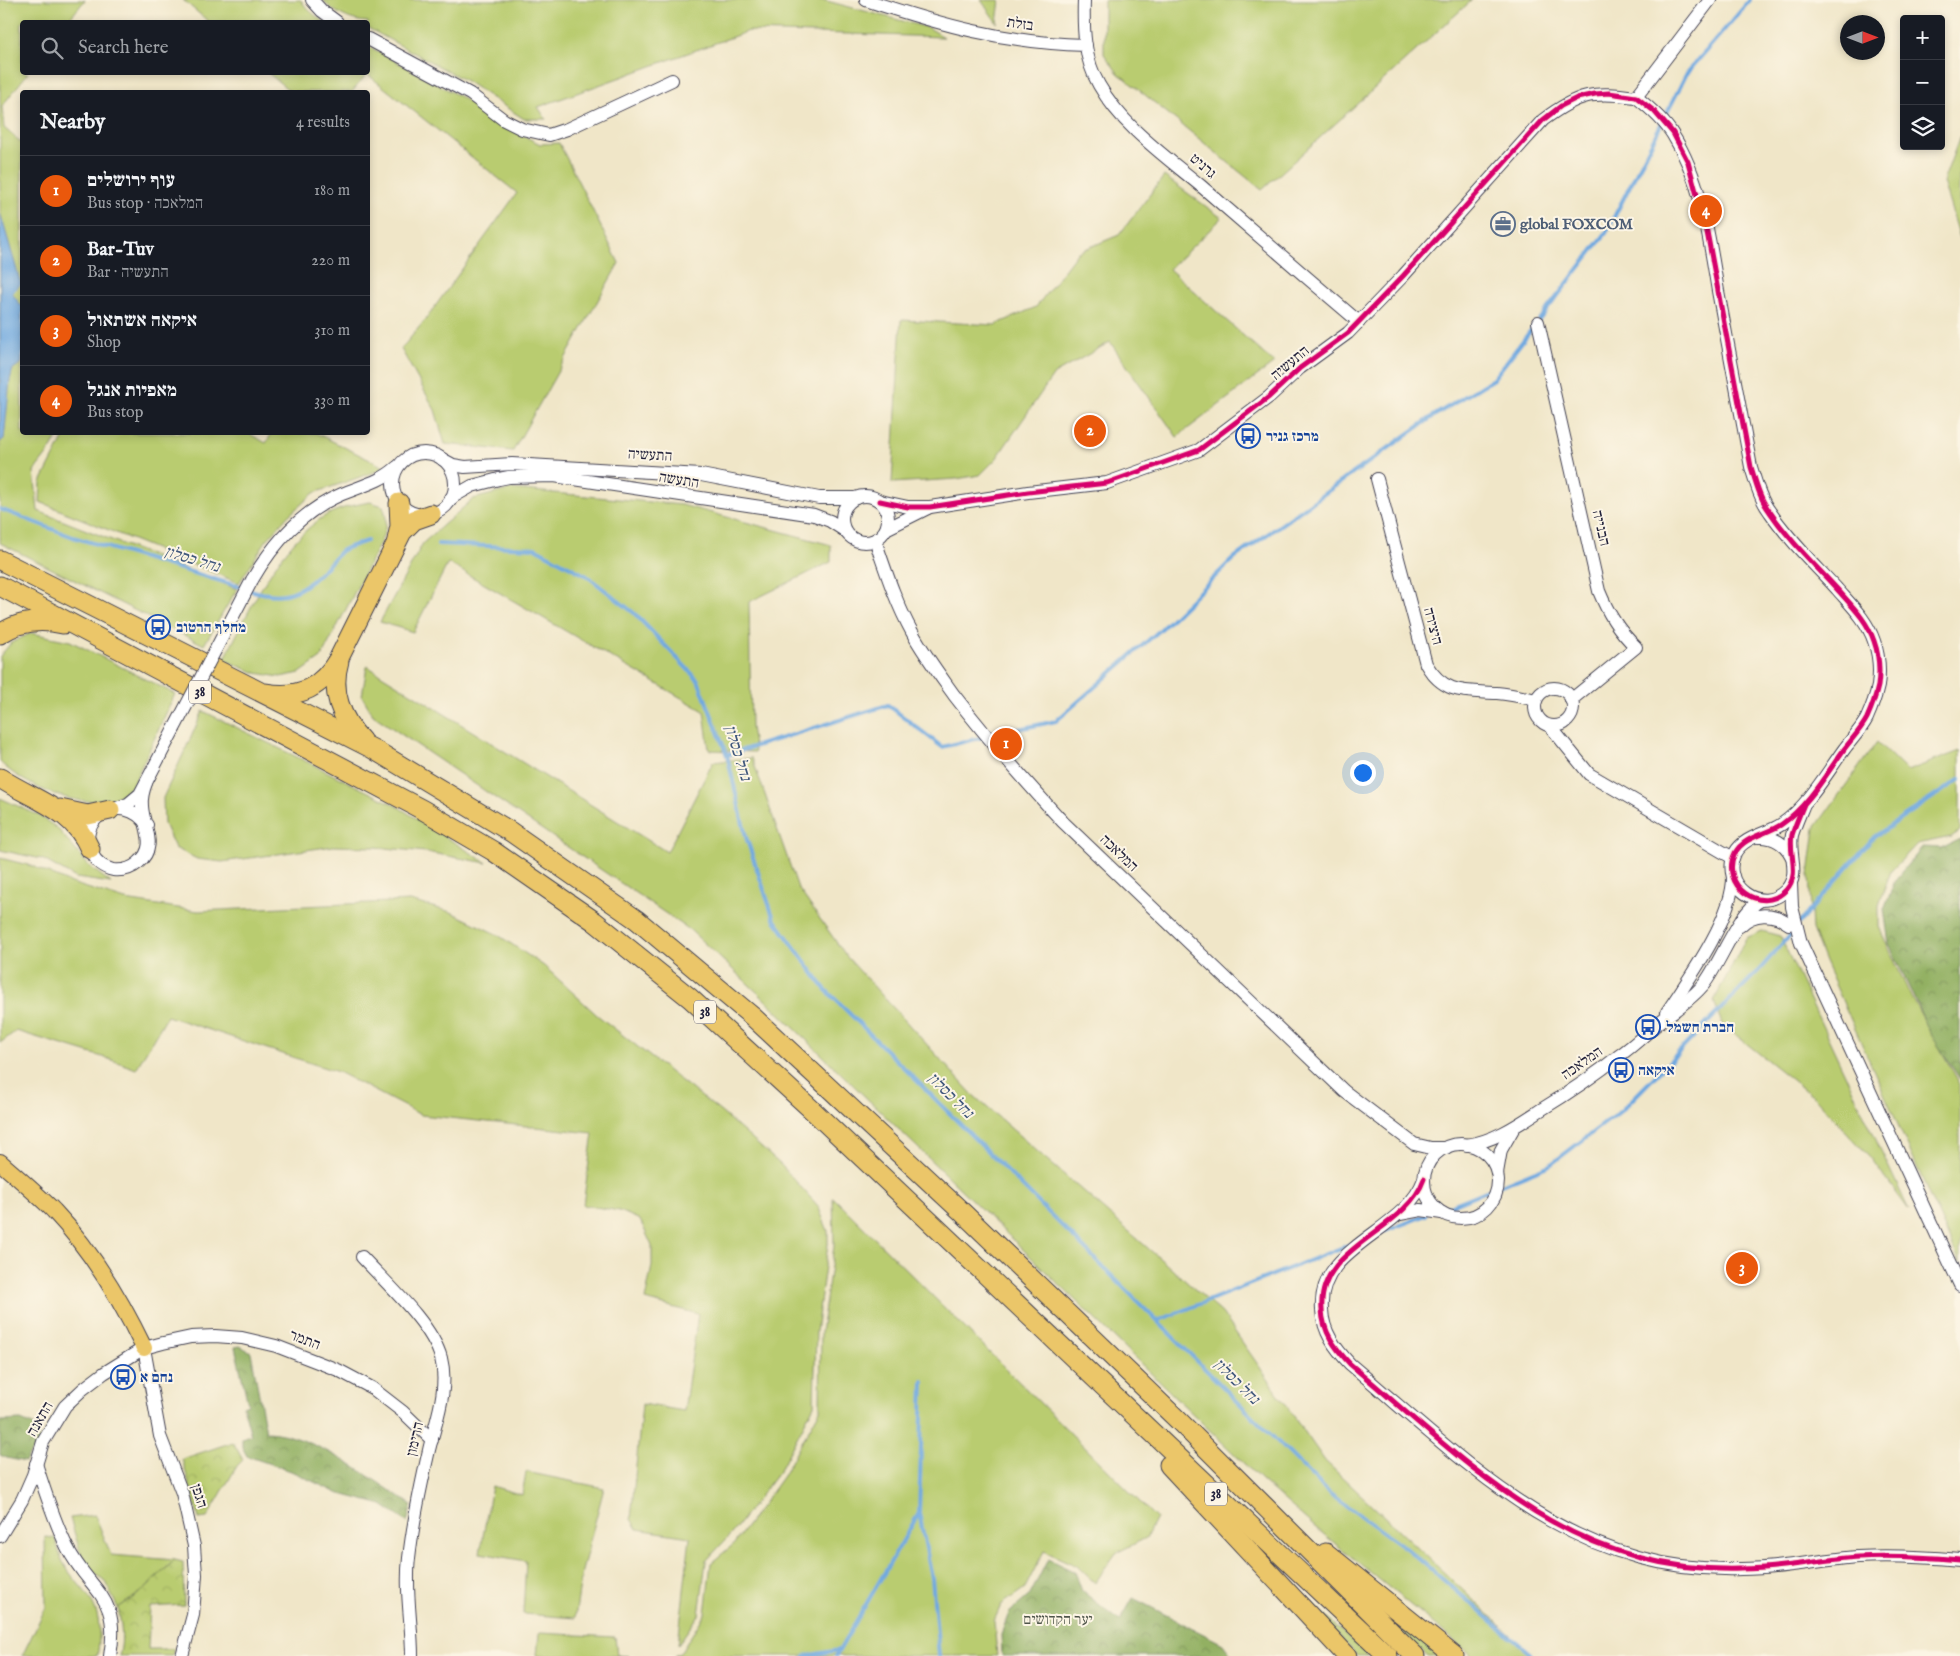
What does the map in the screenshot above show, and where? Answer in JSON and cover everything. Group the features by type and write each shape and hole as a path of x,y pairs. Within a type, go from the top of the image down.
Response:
{"highway":[{"path":"396,544 400,526 398,501"},
{"path":"260,692 289,694 314,686 328,675 396,544 408,525 414,520 431,514"},
{"name":"38","path":"0,560 372,749 511,832 637,920 738,1005 960,1210 1177,1418 1415,1656"},
{"name":"38","path":"0,586 423,810 493,851 594,921 690,998 809,1107 1388,1656"},
{"path":"0,634 21,623 38,621 56,622 84,631"},
{"path":"342,650 336,674 336,695 339,705 355,733 372,749"},
{"path":"0,778 61,812 75,824 90,849"},
{"path":"47,804 61,810 82,814 94,814 112,810"},
{"path":"1045,1332 1347,1656"},
{"path":"1246,1489 1454,1656"}],"main road":[{"path":"0,1162 54,1211 105,1275 123,1305 144,1348"}],"street":[{"path":"312,0 322,11 334,20"},
{"name":"בזלת","path":"866,0 929,20 1000,38 1044,44 1086,45"},
{"name":"גרניט","path":"1084,0 1083,29 1088,57 1098,84 1115,109 1161,152 1359,322"},
{"path":"1710,0 1636,97 1654,111 1672,133 1688,162 1696,187 1707,232 1751,467 1759,492 1769,511 1785,532 1861,615 1874,640 1879,660 1878,686 1866,718 1804,804 1784,823 1744,843 1738,850 1733,858 1733,876 1741,891 1748,896 1774,906 1789,924 1801,943 1960,1285"},
{"path":"370,40 470,94 504,120 535,133 549,135 567,129 672,80"},
{"name":"התעשיה","path":"880,501 908,507 930,507 1028,492 1107,483 1199,450 1269,397 1300,368 1348,333 1403,276 1543,120 1561,106 1577,98 1595,94 1636,97"},
{"name":"הבנייה","path":"1538,322 1599,590 1608,612 1618,628 1636,647 1570,700"},
{"path":"146,783 142,805 150,839 144,858 133,867 119,870 105,867 94,858 90,849 89,834 92,825 101,814 132,802 140,794 252,580 276,544 295,524 316,507 354,489 379,480 410,457 428,454 442,459 449,466 454,479 454,489 451,498 443,508 431,514 422,515 414,513 381,490 354,489"},
{"name":"התעשיה","path":"442,459 453,465 464,467 512,464 701,475 820,498 856,498"},
{"path":"398,501 393,482 399,466"},
{"name":"התעשה","path":"451,498 472,486 499,479 554,476 814,515 830,521 844,530"},
{"name":"היצירה","path":"1377,479 1426,664 1432,674 1438,682 1461,691 1499,693 1536,700"},
{"path":"868,496 880,501 888,514 886,529 875,540 868,542 854,540 844,530 841,522 844,508 856,498 868,496"},
{"name":"התעשיה","path":"886,529 930,507"},
{"name":"המלאכה","path":"875,540 898,603 912,632 931,663 974,720 1025,781 1063,822 1323,1073 1405,1138 1422,1146 1446,1148"},
{"path":"1550,726 1562,724 1568,720 1572,710 1570,700 1565,692 1557,688 1544,690 1536,700 1535,712 1542,722 1550,726 1589,774 1733,858"},
{"path":"1801,943 1792,907 1791,883 1794,868 1791,845 1792,834 1804,804"},
{"path":"112,810 124,809 133,812 147,825"},
{"path":"1758,837 1768,837 1777,840 1788,850 1793,858"},
{"name":"המלאכה","path":"1661,1021 1711,941 1729,899 1733,876"},
{"path":"1762,900 1781,894 1791,883"},
{"name":"המלאכה","path":"1467,1145 1488,1140 1516,1126 1597,1073 1689,999 1704,984 1748,910 1762,900"},
{"path":"1735,932 1747,920 1762,915 1776,916 1789,924"},
{"name":"המלאכה","path":"1497,1175 1501,1150 1516,1126"},
{"name":"המלאכה","path":"1405,1138 1419,1157 1425,1177"},
{"path":"1396,1216 1421,1210 1435,1211 1455,1218 1467,1218 1483,1211 1494,1198 1497,1187 1497,1175 1494,1164 1478,1148 1467,1145 1456,1145 1446,1148 1431,1160 1414,1199 1396,1216 1348,1253 1332,1271 1326,1282 1321,1305 1325,1329 1339,1353 1350,1364 1497,1487 1526,1507 1583,1538 1612,1550 1673,1566 1741,1570 1876,1556 1960,1560"},
{"path":"1425,1177 1425,1190 1429,1200 1444,1214"},
{"name":"הרימון","path":"362,1257 418,1318 432,1338 440,1356 444,1375 444,1388 409,1560 408,1587 412,1656"},
{"name":"התמר","path":"144,1348 191,1337 215,1336 242,1338 276,1346 338,1370 372,1388 403,1412 432,1440"},
{"name":"התאנה","path":"0,1536 22,1500 43,1442 66,1406 97,1378 144,1348"},
{"name":"הגפן","path":"144,1348 160,1436 182,1493 194,1546 196,1575 193,1615 182,1656"},
{"path":"36,1464 66,1546 77,1565 101,1594 109,1608 112,1623 110,1656"}],"green space":[{"path":"0,0 85,0 69,20 20,20 20,75 26,75 2,106 4,128 20,141 20,435 59,435 34,471 38,511 237,589 204,645 0,543"},
{"path":"183,0 301,0 312,13 322,20 207,20"},
{"path":"323,0 823,0 929,28 944,37 749,31 538,107 546,119 524,119 466,81 370,29 370,20 355,20 343,16"},
{"path":"981,0 1000,0 997,23"},
{"path":"1104,0 1472,0 1262,190 1118,73 1104,54"},
{"path":"370,47 461,97 498,123 540,144 559,143 619,263 513,451 445,444 435,410 401,349 426,319 517,193 368,75 370,75"},
{"path":"270,75 366,75 354,90 289,90"},
{"path":"1960,136 1960,238 1943,182"},
{"path":"1164,176 1222,218 1169,269 1274,363 1177,437 1110,342 1054,374 996,459 980,475 956,479 892,483 901,320 995,325 1036,307 1078,252 1119,235"},
{"path":"65,435 252,435 266,443 271,435 320,435 386,468 314,493 288,516 266,541 239,583 40,502 41,482"},
{"path":"512,489 682,505 831,545 831,562 749,602 751,727 755,752 709,750 704,711 448,563 413,632 380,622 423,543 473,499"},
{"path":"370,502 383,506 386,520 384,532 321,658 300,673 280,677 256,673 224,660 253,602 289,548 320,519 344,508"},
{"path":"31,633 70,641 175,694 134,782 131,787 117,797 101,801 83,801 64,797 27,782 0,762 0,656 11,643"},
{"path":"367,666 667,852 713,762 752,758 798,888 847,957 973,1095 1222,1313 1325,1461 1533,1656 1473,1656 1316,1528 1260,1479 758,993 690,930 373,715 362,696"},
{"path":"203,711 395,805 487,863 426,852 375,847 334,846 222,862 197,859 175,848 164,824 163,798"},
{"path":"1877,742 1907,771 1960,751 1960,831 1951,837 1917,844 1891,871 1879,905 1879,927 1911,997 1960,1084 1960,1263 1812,929 1809,875 1815,828"},
{"path":"0,798 38,815 57,828 89,866 111,883 76,878 42,859 0,850"},
{"path":"1960,839 1960,1079 1930,1033 1889,944 1884,909 1895,880 1922,847 1941,848"},
{"path":"0,858 32,866 68,882 125,900 198,911 410,901 451,912 498,935 544,966 597,1015 721,1112 781,1165 818,1206 828,1231 828,1244 816,1332 814,1405 780,1470 732,1533 706,1561 699,1615 678,1644 690,1537 637,1529 631,1519 642,1404 684,1411 698,1314 645,1300 652,1266 652,1246 640,1220 620,1211 583,1205 593,1133 421,1115 338,1072 167,1016 136,1069 16,1031 0,1043"},
{"path":"1762,931 1780,936 1909,1210 1870,1157 1816,1099 1722,1024 1714,1001 1746,938"},
{"path":"833,1197 1156,1518 1146,1538 1116,1553 1095,1583 1077,1566 1044,1551 1025,1588 1001,1605 994,1621 997,1656 674,1656 681,1652 705,1614 711,1563 734,1544 783,1476 820,1410 821,1333 834,1246"},
{"path":"240,1346 251,1352 266,1432 284,1434 303,1440 361,1471 412,1505 407,1522 382,1505 337,1493 291,1471 247,1456 242,1447 242,1438 251,1435 243,1406 248,1404 235,1347"},
{"path":"21,1420 35,1426 39,1440 25,1462 0,1455 0,1421"},
{"path":"233,1442 243,1460 237,1466 207,1518 199,1519 182,1459"},
{"path":"526,1472 604,1488 582,1571 575,1618 523,1614 526,1561 480,1553 492,1486 522,1495"},
{"path":"95,1515 111,1555 175,1560 140,1593 118,1608 104,1580 89,1569 81,1555 70,1518"},
{"path":"45,1537 55,1538 64,1564 88,1595 96,1610 99,1632 97,1656 22,1656 46,1607"},
{"name":"יער הקדושים","path":"1048,1559 1075,1572 1082,1591 1120,1621 1133,1598 1223,1644 1232,1656 1002,1656 1001,1634 1009,1613 1030,1595"},
{"path":"175,1560 183,1562 184,1605 150,1607 148,1649 174,1649 172,1656 119,1656 122,1638 118,1608 140,1593"},
{"path":"1280,1573 1368,1656 1357,1656"},
{"path":"1346,1580 1440,1656 1428,1656"},
{"path":"539,1633 615,1637 617,1655 628,1656 537,1656"}],"water":[{"path":"0,212 20,281 20,285 12,293 20,304 20,364 13,369 10,380 4,439 0,442"}],"waterway":[{"path":"1539,320 1606,233 1687,73 1750,0"},
{"path":"991,735 1056,721 1160,630 1234,558 1435,415 1493,379 1535,325"},
{"name":"נחל כסלון","path":"0,509 73,537 244,588"},
{"name":"נחל כסלון","path":"250,590 273,595 300,589 316,577 341,551 367,541"},
{"name":"נחל כסלון","path":"438,544 535,548 587,576 634,613 698,680 727,755 746,837 774,919 825,989 1330,1494 1407,1549 1533,1656"},
{"path":"727,755 888,705 942,747 984,737"},
{"path":"1799,923 1874,837 1960,779"},
{"path":"1442,1209 1550,1165 1622,1110 1761,968 1795,929"},
{"path":"1386,1231 1426,1215"},
{"path":"1157,1321 1351,1244"},
{"path":"923,1381 919,1513 932,1578 939,1656"},
{"path":"836,1656 919,1513"},
{"path":"805,1656 839,1650"}],"cycle path":[{"path":"880,501 908,507 930,507 1028,492 1107,483 1199,450 1269,397 1300,368 1348,333 1403,276 1543,120 1561,106 1577,98 1609,93 1636,97 1654,111 1673,133 1688,162 1707,232 1751,467 1761,496 1785,532 1863,620 1871,633 1878,657 1878,686 1867,718 1860,730 1845,748 1801,808 1782,824 1744,843 1735,853 1732,865 1733,876 1738,886 1745,893 1765,900 1776,897 1786,890 1790,884 1793,877 1792,835 1804,804"},
{"path":"1424,1179 1414,1197 1399,1213 1347,1254 1333,1270 1324,1288 1323,1318 1327,1333 1339,1352 1350,1364 1481,1475 1526,1506 1574,1533 1625,1553 1680,1566 1756,1569 1871,1556 1960,1560"}],"place":[{"name":"מאפיות אנגל","path":"1706,211"},
{"name":"global FOXCOM","path":"1503,224"},
{"name":"Bar-Tuv","path":"1090,431"},
{"name":"מרכז גניר","path":"1248,436"},
{"name":"מחלף הרטוב","path":"158,627"},
{"name":"עוף ירושלים","path":"1006,744"},
{"name":"חברת חשמל","path":"1648,1027"},
{"name":"איקאה","path":"1621,1070"},
{"name":"איקאה אשתאול","path":"1742,1268"},
{"name":"נחם א","path":"123,1377"}]}
